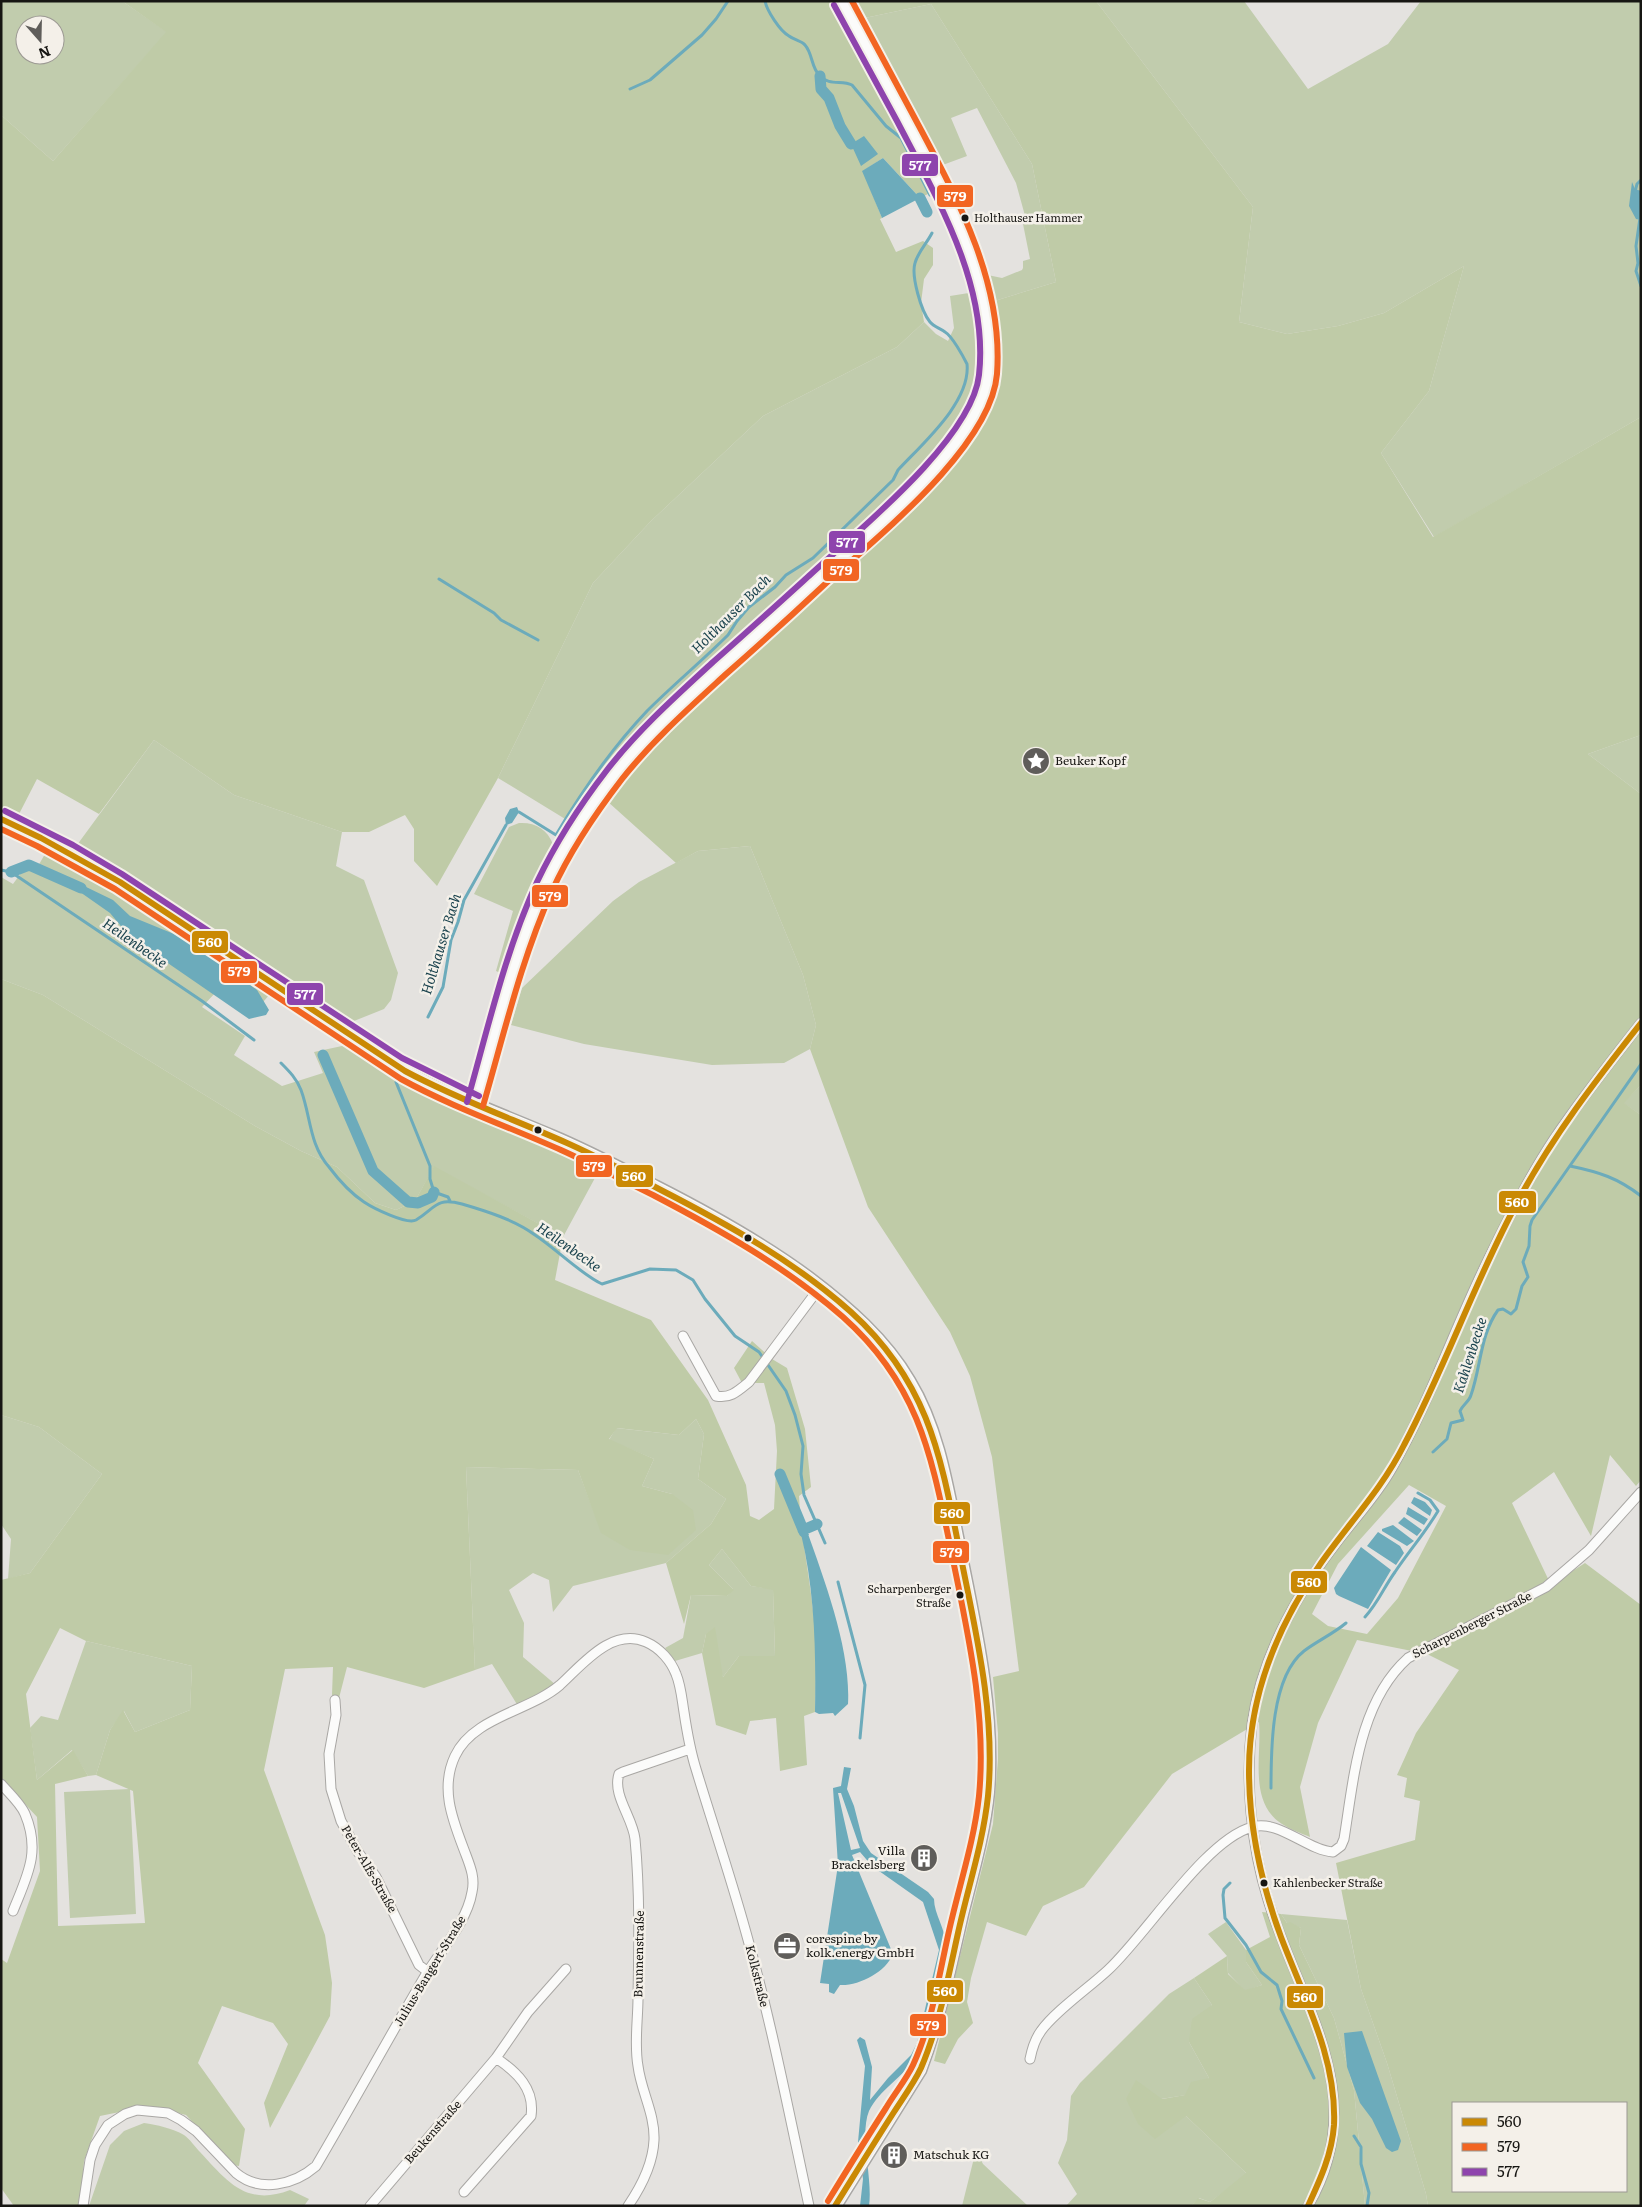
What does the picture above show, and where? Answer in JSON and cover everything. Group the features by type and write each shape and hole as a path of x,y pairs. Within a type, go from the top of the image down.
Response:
{"main road":[{"path":"475,1104 504,1002 537,904 545,885 570,841 610,782 658,724 878,525 906,497 962,434 982,399 987,376 987,336 982,298 968,249 934,171 842,1"},
{"path":"1,819 69,853 118,882 398,1066 475,1104 593,1154 697,1208 767,1249 820,1287 851,1313 882,1344 907,1377 925,1412 938,1452 957,1535 977,1640 988,1723 990,1758 985,1817 928,2048 920,2070 835,2206"}],"street":[{"path":"1308,2206 1321,2178 1332,2142 1334,2109 1332,2076 1315,2019 1279,1934 1267,1898 1253,1826 1250,1774 1252,1726 1257,1699 1270,1656 1287,1616 1334,1546 1389,1472 1431,1392 1487,1260 1529,1181 1554,1139 1641,1023"},
{"path":"683,1336 716,1396 723,1398 734,1394 749,1382 820,1287"},
{"name":"Scharpenberger Straße","path":"1030,2059 1042,2030 1110,1969 1195,1871 1227,1838 1253,1826 1278,1828 1324,1851 1333,1852 1340,1846 1344,1839 1355,1770 1368,1718 1396,1669 1408,1658 1546,1587 1589,1550 1641,1492"},
{"name":"Julius-Bangert-Straße","path":"83,2206 90,2160 95,2145 108,2125 124,2114 138,2110 168,2113 181,2120 196,2130 241,2177 255,2182 289,2183 307,2174 316,2166 428,1972 469,1907 474,1887 473,1873 451,1813 447,1790 455,1755 463,1742 478,1730 511,1711 534,1703 556,1688 609,1643 627,1638 645,1641 658,1649 676,1673 680,1684 690,1749"},
{"name":"Peter-Alfs-Straße","path":"335,1700 336,1715 329,1754 331,1789 341,1821 358,1852 376,1877 419,1965 428,1972"},
{"name":"Brunnenstraße","path":"628,2206 638,2192 651,2159 654,2139 650,2112 637,2065 640,1903 635,1837 631,1821 617,1786 617,1778 618,1774 623,1772 690,1749"},
{"name":"Kolkstraße","path":"690,1749 745,1928 773,2039 809,2206"},
{"path":"1,1784 25,1813 33,1842 32,1866 14,1911"},
{"name":"Beukenstraße","path":"370,2206 496,2058 528,2012 566,1969"},
{"path":"464,2192 532,2116 533,2106 524,2083 516,2073 496,2058"}],"green space":[{"path":"1,1 122,1 167,32 53,161 1,115"},
{"path":"122,1 1096,1 1253,207 1239,322 1287,334 1338,326 1384,313 1464,266 1429,391 1381,453 1433,537 1641,417 1641,735 1588,754 1641,794 1641,1085 1624,1103 1641,1115 1641,1480 1636,1486 1610,1455 1591,1536 1554,1472 1512,1503 1551,1585 1585,1563 1641,1605 1641,2206 1428,2206 1387,2063 1361,1989 1336,1863 1415,1840 1420,1801 1404,1797 1407,1778 1397,1775 1416,1733 1459,1670 1427,1654 1357,1640 1318,1723 1300,1787 1310,1837 1282,1824 1271,1815 1264,1803 1259,1777 1259,1722 1172,1774 1084,1887 1043,1906 1026,1936 987,1922 971,1978 967,2002 973,2023 958,2039 945,2064 934,2061 993,1824 998,1733 993,1677 1019,1671 992,1457 970,1376 950,1332 868,1207 810,1049 816,1025 803,975 750,846 698,851 676,863 607,801 645,748 692,697 888,528 964,444 982,419 995,389 996,340 988,303 1056,282 1032,164 931,4 860,19 842,20 927,170 936,190 920,198 883,158 863,171 882,218 880,219 896,252 923,241 933,248 933,265 924,279 921,303 924,322 897,347 763,416 651,521 593,583 498,778 437,886 414,861 414,829 405,815 369,832 342,832 234,795 154,740 99,814 37,779 18,816 1,809 1,115 53,161 166,32","holes":["1409,1485 1446,1506 1398,1598 1367,1634 1328,1626 1312,1614 1338,1564"]},
{"path":"1096,1 1244,1 1308,89 1388,44 1421,1 1641,1 1641,417 1434,537 1381,453 1429,391 1464,266 1384,313 1338,326 1287,334 1239,322 1253,207"},
{"path":"931,4 1032,164 1056,282 988,303 983,274 1002,278 1022,270 1023,261 1030,259 1023,224 1027,223 1016,183 977,108 951,118 967,156 940,166 860,19"},
{"path":"975,292 983,350 979,390 965,423 893,503 663,713 575,825 498,778 593,583 651,521 763,416 897,347 924,322 936,334 948,341 954,328 950,296"},
{"path":"1641,735 1641,794 1588,754"},
{"path":"154,740 234,795 342,832 336,866 364,880 398,973 391,1000 384,1009 349,1023 281,981 253,1014 216,992 202,1007 245,1036 234,1055 282,1086 323,1073 314,1052 342,1046 354,1048 433,1090 602,1165 563,1237 434,1167 415,1201 396,1210 375,1203 337,1167 301,1151 255,1126 43,995 1,979 1,877 13,884 24,869 37,868 54,838 77,845"},
{"path":"519,823 535,825 544,830 553,844 529,889 519,933 505,975 496,971 513,911 474,894 509,827"},
{"path":"750,846 803,975 816,1025 810,1049 784,1063 712,1065 584,1044 511,1025 522,988 613,901 639,882 698,851"},
{"path":"1,979 43,995 255,1126 301,1151 337,1167 375,1203 396,1210 415,1201 434,1166 563,1237 555,1280 651,1320 708,1400 746,1485 750,1516 759,1520 774,1509 777,1451 775,1425 764,1383 742,1383 734,1368 752,1341 772,1359 787,1368 805,1429 811,1487 799,1496 816,1642 815,1712 804,1716 807,1765 780,1771 776,1718 750,1721 746,1735 716,1725 702,1653 706,1634 715,1627 723,1677 739,1656 775,1656 773,1590 751,1586 722,1549 709,1565 734,1590 727,1596 691,1595 684,1624 666,1563 711,1524 726,1499 698,1479 704,1434 696,1419 679,1435 617,1428 609,1439 654,1459 642,1486 672,1494 693,1510 696,1530 668,1555 630,1550 601,1533 578,1470 466,1467 475,1670 424,1688 347,1667 339,1698 332,1695 333,1667 285,1669 264,1770 325,1935 332,1983 330,2016 270,2128 264,2103 288,2044 273,2023 222,2006 198,2063 245,2129 239,2166 233,2165 186,2115 149,2106 100,2116 84,2161 81,2199 78,2206 14,2206 1,2188 1,1959 7,1963 40,1871 37,1817 3,1780 1,1782 1,1580 30,1573 102,1474 39,1427 1,1415","holes":["60,1628 86,1641 192,1666 190,1710 135,1732 123,1710 110,1730 96,1775 133,1791 145,1923 58,1926 55,1784 88,1776 73,1750 37,1780 26,1694"]},
{"path":"1641,1085 1641,1115 1623,1103"},
{"path":"1,1415 39,1427 102,1474 30,1573 8,1579 11,1539 1,1524"},
{"path":"696,1419 704,1434 698,1479 726,1499 711,1524 666,1563 573,1586 553,1612 549,1580 533,1573 509,1590 524,1623 523,1657 556,1685 518,1706 492,1664 475,1670 466,1467 578,1470 602,1533 672,1494 642,1486 654,1459 609,1440 616,1428 679,1435"},
{"path":"722,1549 751,1586 773,1589 775,1656 739,1656 723,1677 706,1634 702,1653 675,1661 665,1648 683,1638 691,1595 727,1596 733,1589 709,1565"},
{"path":"86,1641 192,1666 190,1710 135,1732 124,1711 110,1730 96,1775 88,1776 72,1750 37,1780 30,1728 41,1716 58,1720"},
{"path":"130,1789 136,1914 70,1918 64,1792"},
{"path":"1262,1912 1281,1914 1287,1923 1290,1922 1301,1928 1299,1945 1334,2018 1354,2090 1365,2206 1191,2206 1198,2198 1210,2202 1246,2173 1186,2116 1155,2139 1138,2124 1126,2099 1136,2080 1162,2099 1185,2095 1191,2082 1209,2078 1189,2042 1192,2019 1212,2005 1194,1978 1227,1956 1228,1974 1245,1990 1262,1985 1246,1962 1246,1950 1270,1937"},
{"path":"1281,1914 1347,1920 1361,1989 1387,2063 1428,2206 1365,2206 1354,2090 1334,2018 1299,1945 1301,1928 1287,1923"},
{"path":"1226,1922 1246,1950 1246,1962 1262,1985 1245,1991 1228,1973 1227,1956 1208,1934"},
{"path":"1194,1978 1212,2005 1189,2042 1209,2078 1186,2095 1161,2099 1126,2099 1186,2116 1247,2174 1210,2202 1199,2198 1191,2206 1066,2206 1077,2194 1058,2163 1067,2140 1071,2096 1080,2083 1169,1994"},
{"path":"144,2123 184,2135 219,2173 249,2193 261,2195 275,2194 290,2190 309,2199 304,2206 89,2206 110,2145 124,2131"},
{"path":"976,2150 983,2164 1028,2206 962,2206"}],"water":[{"path":"864,136 878,154 861,166 851,144"},
{"path":"883,158 920,198 882,218 862,171"},
{"path":"1632,182 1635,189 1641,191 1641,220 1636,219 1629,206"},
{"path":"517,807 519,812 512,823 506,825 505,818 510,809"},
{"path":"82,885 113,900 130,916 174,934 204,952 257,990 269,1010 266,1015 249,1019 130,937 110,913 80,892"},
{"path":"1414,1497 1425,1502 1432,1510 1430,1516 1411,1503"},
{"path":"1408,1507 1428,1519 1424,1525 1406,1514"},
{"path":"1404,1517 1422,1530 1417,1536 1398,1523"},
{"path":"1393,1525 1414,1541 1407,1546 1382,1531 1382,1529"},
{"path":"807,1531 835,1616 845,1661 848,1704 835,1716 833,1713 819,1714 815,1712 814,1622 806,1556 801,1534"},
{"path":"1378,1532 1400,1546 1404,1553 1396,1565 1367,1546"},
{"path":"1361,1547 1391,1570 1368,1609 1339,1596 1334,1588"},
{"path":"844,1767 851,1768 847,1789 854,1806 863,1841 871,1853 928,1892 934,1899 946,1941 945,1955 938,1985 920,2051 912,2064 873,2103 866,2121 869,2206 860,2206 863,2179 858,2142 865,2066 857,2040 860,2037 865,2040 872,2067 870,2100 888,2078 911,2055 917,2043 939,1950 923,1902 872,1866 860,1852 852,1855 893,1954 884,1967 871,1977 855,1983 840,1985 834,1994 829,1992 829,1984 820,1983 838,1865 833,1788 841,1786","holes":["838,1793 841,1793 860,1848 851,1850"]},
{"path":"1362,2031 1401,2141 1398,2150 1392,2152 1386,2148 1372,2119 1360,2103 1347,2067 1344,2033"}],"waterway":[{"path":"630,89 650,80 702,35 728,1"},
{"name":"Holthauser Bach","path":"765,1 771,15 782,30 802,42 808,49 817,73 827,81 852,85 886,126 901,138 930,195"},
{"path":"820,76 821,89 829,98 840,126 851,144"},
{"name":"Kahlenbecke","path":"1635,192 1637,184 1641,180"},
{"path":"920,198 927,212"},
{"name":"Kahlenbecke","path":"1640,218 1636,246 1638,263 1636,271 1641,286"},
{"name":"Holthauser Bach","path":"519,812 556,835 598,770 647,711 728,635 749,607 775,587 786,575 813,558 893,480 898,470 943,422 961,393 966,378 967,364 951,338 932,324 927,317 918,293 914,276 915,263 920,251 932,233"},
{"path":"439,579 494,613 501,620 538,640"},
{"name":"Holthauser Bach","path":"428,1017 443,987 451,940 464,900 506,825"},
{"path":"11,872 29,865 81,888"},
{"name":"Heilenbecke","path":"1,870 11,872 202,1001 254,1040"},
{"path":"323,1055 373,1171 408,1202 418,1203 432,1197 434,1192"},
{"name":"Heilenbecke","path":"281,1063 299,1086 314,1140 322,1158 350,1191 375,1208 398,1218 412,1221 423,1216 436,1205 453,1202 500,1216 543,1240 594,1280 602,1284 650,1269 676,1270 693,1280 705,1299 735,1336 759,1352 786,1391 795,1415 803,1446 801,1474 804,1495 825,1543"},
{"name":"Kahlenbecke","path":"1433,1452 1447,1439 1451,1423 1463,1420 1460,1411 1471,1395 1484,1340 1492,1320 1498,1310 1503,1309 1511,1314 1516,1309 1522,1286 1528,1277 1523,1262 1529,1246 1532,1220 1641,1064"},
{"name":"Holthauser Bach","path":"397,1077 396,1082 430,1166 430,1179 434,1192 448,1197 450,1201"},
{"path":"1570,1166 1608,1176 1641,1196"},
{"path":"780,1474 804,1532"},
{"name":"Kahlenbecke","path":"1365,1617 1438,1511 1430,1500 1418,1493"},
{"path":"803,1530 817,1524"},
{"name":"Heilenbecke","path":"838,1582 865,1685 860,1738"},
{"name":"Kahlenbecke","path":"1271,1788 1275,1715 1285,1678 1293,1663 1304,1651 1346,1623"},
{"name":"Kahlenbecke","path":"1230,1883 1224,1889 1223,1895 1225,1918 1246,1945 1261,1972 1277,1985 1282,2001 1281,2009 1314,2078"},
{"name":"Kahlenbecke","path":"1354,2136 1361,2147 1361,2164 1369,2193 1367,2206"}],"transit line":[{"name":"579","path":"483,1106 514,997 541,917 567,862 602,806 646,751 672,725 872,543 928,489 953,461 975,431 990,402 997,374 997,339 993,305 973,238 944,174 852,1"},
{"name":"577","path":"467,1102 506,963 526,909 552,853 587,797 619,755 658,714 856,534 910,482 935,455 956,427 972,400 979,375 980,341 976,308 968,275 957,243 943,211 897,121 834,5"},
{"name":"577","path":"5,811 73,845 122,874 402,1058 479,1096"},
{"name":"560","path":"1,819 41,838 120,882 405,1071 445,1091 602,1159 759,1244 807,1276 851,1312 877,1338 897,1364 914,1392 937,1449 945,1480 977,1640 987,1702 990,1765 988,1796 979,1848 947,1984 927,2052 912,2085 835,2206"},
{"name":"579","path":"1,829 37,846 115,889 401,1079 584,1161 678,1208 752,1250 799,1282 843,1317 869,1343 889,1369 905,1395 918,1423 928,1452 951,1550 969,1641 978,1703 981,1765 979,1796 970,1847 934,1999 920,2049 907,2076 828,2201"},
{"name":"560","path":"1308,2206 1321,2177 1331,2146 1334,2125 1334,2100 1325,2052 1274,1917 1262,1876 1254,1834 1249,1770 1250,1742 1260,1687 1279,1636 1306,1587 1321,1563 1386,1476 1404,1445 1502,1231 1531,1177 1575,1109 1641,1023"}],"place":[{"name":"Holthauser Hammer","path":"965,218"},
{"name":"Beuker Kopf","path":"1036,761"},
{"name":"Scharpenberger Straße","path":"960,1595"},
{"name":"Villa Brackelsberg","path":"924,1858"},
{"name":"Kahlenbecker Straße","path":"1264,1883"},
{"name":"corespine by kolk.energy GmbH","path":"787,1946"},
{"name":"Matschuk KG","path":"894,2155"}]}
